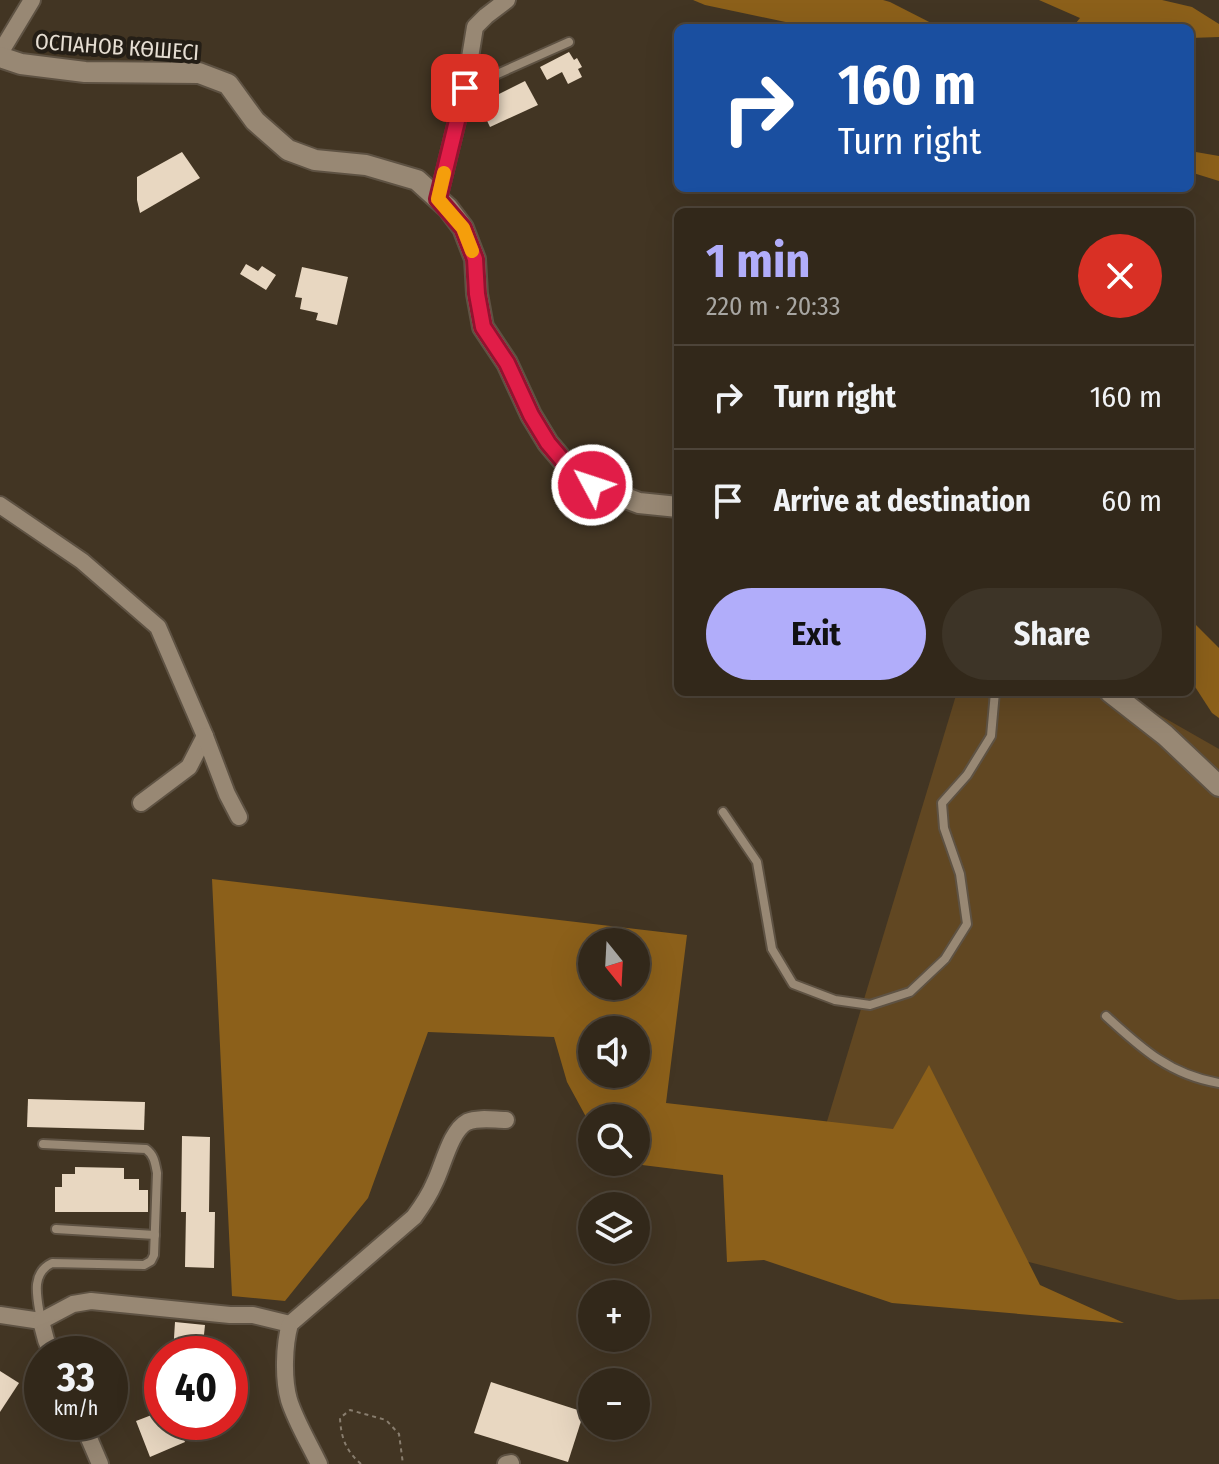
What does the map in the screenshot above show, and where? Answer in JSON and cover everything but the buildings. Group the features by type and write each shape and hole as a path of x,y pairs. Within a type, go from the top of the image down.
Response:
{"street":[{"path":"0,55 32,0"},
{"path":"438,199 465,88 475,27 507,0"},
{"name":"ОСПАНОВ КӨШЕСІ","path":"0,55 21,64 85,72 199,73 228,84 255,121 288,150 315,160 366,165 417,180 463,228 475,259 483,327 507,363 548,443 570,469 592,485 639,503 674,507"},
{"path":"0,505 82,561 158,627 239,817"},
{"path":"1115,696 1165,735 1219,786"},
{"path":"141,803 189,767 205,736"},
{"path":"319,1464 290,1402 287,1388 286,1339 290,1324 414,1217 435,1183 459,1129 478,1119 506,1120"},
{"path":"0,1315 41,1321 73,1304 91,1301 253,1315 290,1324"},
{"path":"41,1321 46,1336"},
{"path":"90,1440 100,1464"}],"lane":[{"path":"465,88 569,42"},
{"path":"723,812 757,862 772,949 793,984 835,1000 870,1005 910,992 945,959 967,924 960,874 944,828 942,803 967,775 991,736 995,696"},
{"path":"1106,1016 1158,1060 1182,1073 1219,1083"},
{"path":"41,1321 36,1286 43,1267 52,1263 144,1265 151,1261 154,1255 157,1173 155,1160 146,1149 43,1144"},
{"path":"56,1229 155,1235"}],"path":[{"path":"361,1464 352,1456 341,1437 340,1418 350,1410 386,1420 399,1434 403,1464"}],"shaded area":[{"path":"693,0 883,0 933,24 795,24"},
{"path":"1039,0 1162,0 1192,7 1219,24 1219,37 1194,38 1194,24 1075,24 1080,18"},
{"path":"1194,152 1219,156 1219,181 1194,173"},
{"path":"1194,623 1219,648 1219,718 1212,713 1194,685"},
{"path":"956,696 1126,696 1219,749 1219,1299 1178,1300 802,1204"},
{"path":"212,879 628,928 578,928 578,1000 650,1000 650,931 687,935 666,1103 893,1129 929,1065 1040,1285 1124,1323 892,1303 764,1260 727,1262 723,1175 650,1166 650,1104 579,1104 567,1082 554,1037 428,1032 368,1198 285,1301 232,1296"}],"slow traffic":[{"path":"444,173 438,199 463,228 472,251"}],"route":[{"path":"465,88 438,199 463,228 475,259 483,327 507,363 548,443 570,469 592,485"}]}
